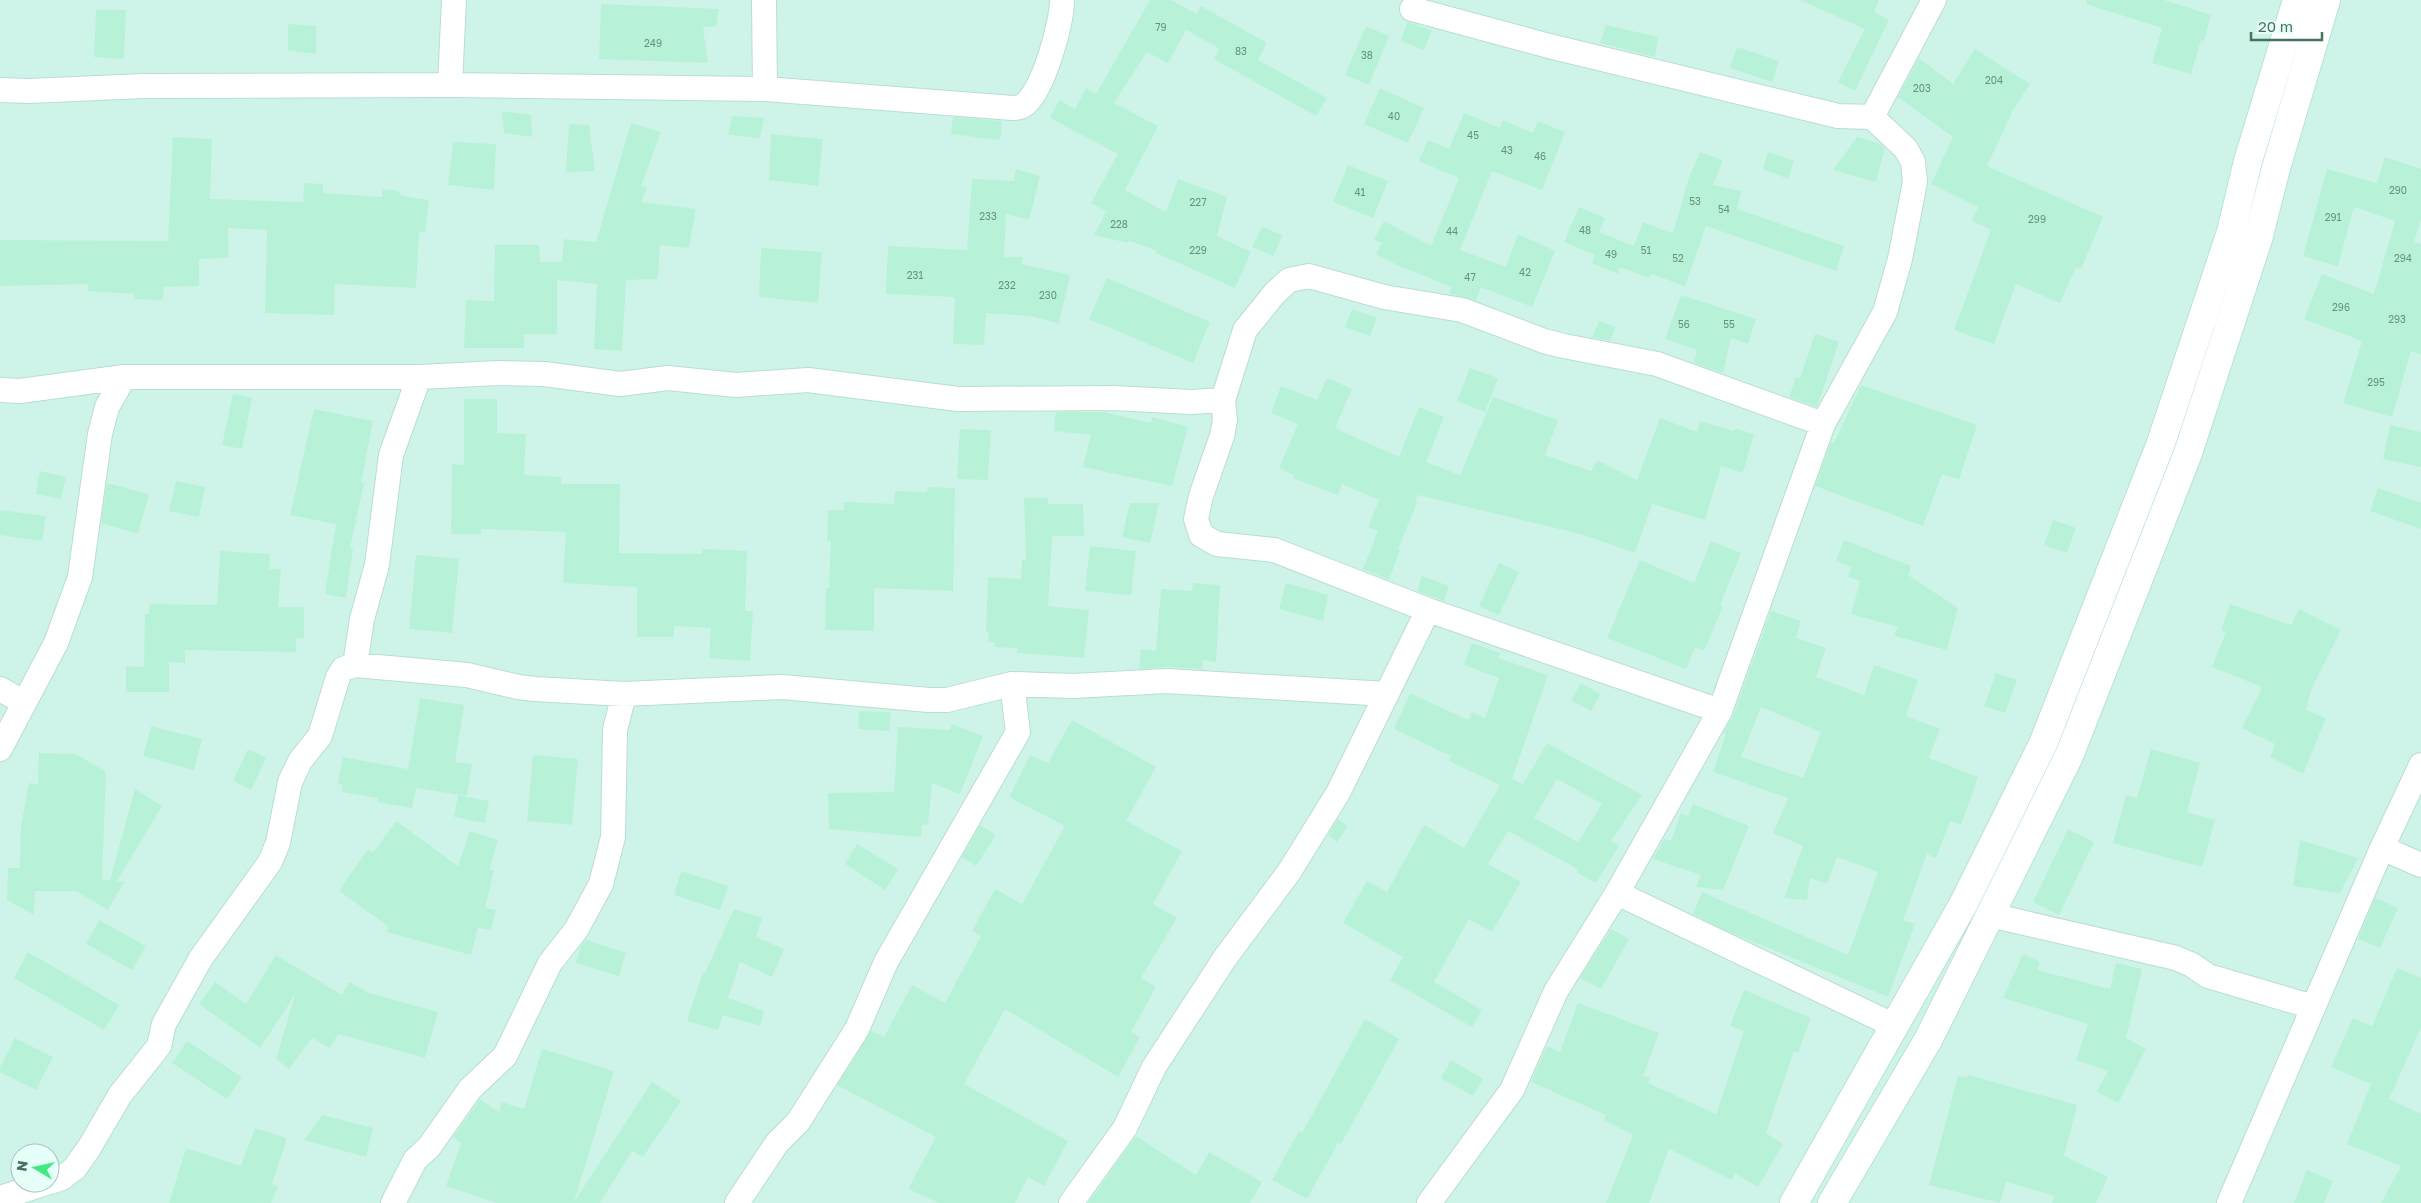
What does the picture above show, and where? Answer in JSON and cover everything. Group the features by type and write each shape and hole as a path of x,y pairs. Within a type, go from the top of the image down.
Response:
{"main road":[{"path":"1794,1203 1893,1025 1964,903 2043,744 2164,434 2231,232 2248,161 2297,0"},
{"path":"1832,1203 1928,1040 2069,756 2188,453 2258,240 2276,168 2326,0"}],"street":[{"path":"450,85 454,0"},
{"path":"764,0 765,89"},
{"path":"0,90 29,92 144,86 450,85 765,89 990,108 1013,108 1023,106 1031,98 1047,64 1052,50 1062,0"},
{"path":"1872,117 1934,0"},
{"path":"1412,9 1549,46 1838,116 1872,117 1906,149 1912,162 1915,182 1900,258 1885,312 1823,424 1720,711 1618,892 1556,991 1512,1090 1429,1203"},
{"path":"1720,711 1428,610 1274,550 1217,544 1201,535 1196,519 1201,496 1222,436 1224,420 1223,400 1245,330 1275,293 1289,280 1309,276 1384,297 1462,310 1544,341 1657,364 1823,424"},
{"path":"0,390 20,391 124,377 419,377 516,373 544,374 620,384 668,378 736,385 808,380 958,398 1113,398 1192,402 1223,400"},
{"path":"0,749 23,702 56,643 80,577 100,434 107,406 124,377"},
{"path":"355,665 362,620 377,565 391,455 419,377"},
{"path":"1071,1203 1125,1128 1154,1067 1225,958 1289,872 1334,801 1428,610"},
{"path":"60,1179 75,1168 120,1096 159,1046 164,1024 201,958 270,862 278,843 290,782 300,761 320,736 338,677 344,670 355,665 467,675 518,688 535,690 624,694 782,687 947,700 1012,684 1073,686 1167,681 1387,694"},
{"path":"737,1203 778,1143 798,1122 857,1029 886,962 1018,732 1012,684"},
{"path":"0,689 23,702"},
{"path":"393,1203 415,1160 429,1147 470,1089 505,1056 550,963 576,930 601,884 613,837 615,730 624,694"},
{"path":"2229,1203 2382,848 2421,765"},
{"path":"2382,848 2421,865"},
{"path":"1618,892 1893,1025"},
{"path":"1990,915 2176,958 2192,965 2208,976 2314,1007"},
{"path":"0,1198 15,1193"}],"shaded area":[{"path":"0,0 2421,0 2421,1203 0,1203"}],"building":[{"path":"1150,0 1171,0 1197,14 1201,6 1267,43 1258,60 1327,98 1316,116 1214,59 1220,49 1186,30 1168,63 1147,52 1114,103 1158,126 1125,190 1166,212 1178,179 1227,197 1217,236 1251,252 1235,288 1156,253 1156,250 1129,241 1128,243 1094,235 1106,212 1091,203 1118,154 1050,118 1059,100 1075,109 1086,88 1096,94"},
{"path":"1800,0 1879,0 1874,12 1889,20 1855,91 1838,82 1865,29"},
{"path":"2087,0 2164,0 2211,15 2204,41 2201,40 2191,74 2152,63 2162,28 2086,4"},
{"path":"601,4 719,9 716,26 703,27 708,63 599,59"},
{"path":"96,10 126,10 124,59 94,57"},
{"path":"1407,22 1432,30 1424,50 1401,41"},
{"path":"288,24 316,26 316,54 288,50"},
{"path":"1606,25 1658,37 1655,57 1600,43"},
{"path":"1366,26 1389,36 1369,85 1345,75"},
{"path":"1737,47 1779,61 1772,82 1730,68"},
{"path":"1975,49 2030,84 2013,110 1987,166 2103,217 2081,269 2076,267 2060,303 2016,284 1994,344 1954,330 1991,230 1972,221 1978,207 1931,184 1953,137 1898,97 1919,58 1953,84"},
{"path":"1380,88 1424,108 1408,143 1364,124"},
{"path":"502,111 531,115 532,137 504,133"},
{"path":"1464,113 1500,128 1503,120 1533,133 1538,121 1565,132 1542,190 1492,171 1460,250 1506,267 1518,234 1555,251 1532,307 1481,287 1476,301 1449,293 1452,287 1399,266 1376,254 1382,243 1374,240 1384,221 1431,246 1459,178 1419,161 1428,140 1449,149"},
{"path":"732,116 764,118 760,138 728,135"},
{"path":"953,117 1002,121 1000,140 951,134"},
{"path":"631,123 661,132 641,186 647,188 641,202 696,209 689,248 660,245 658,279 626,280 622,351 594,349 597,284 557,280 557,334 524,334 524,348 464,348 466,300 494,301 495,245 539,245 540,262 562,262 564,239 596,242"},
{"path":"569,124 589,125 595,171 566,172"},
{"path":"771,134 823,139 818,186 769,180"},
{"path":"173,137 212,139 210,199 303,202 304,183 323,184 323,193 382,197 383,189 398,191 402,196 429,200 425,232 419,232 416,288 335,284 334,315 265,313 267,230 228,228 229,258 199,259 199,286 164,287 163,300 134,299 134,294 88,291 88,284 0,286 0,240 168,241"},
{"path":"1857,137 1880,144 1885,148 1876,182 1833,170"},
{"path":"453,142 496,144 494,190 448,185"},
{"path":"1700,152 1723,160 1713,185 1741,191 1737,209 1844,246 1836,271 1706,226 1685,286 1651,274 1649,278 1620,267 1618,274 1592,263 1595,255 1564,242 1579,207 1605,218 1599,232 1634,246 1643,222 1671,233 1674,230 1689,177"},
{"path":"1768,152 1794,161 1788,179 1763,169"},
{"path":"2385,157 2421,169 2421,220 2414,242 2421,244 2421,355 2411,351 2392,417 2343,403 2362,341 2304,319 2322,274 2374,294 2395,221 2354,207 2338,266 2303,256 2327,169 2377,183"},
{"path":"1348,165 1388,181 1373,218 1333,202"},
{"path":"1016,169 1040,176 1029,220 1006,214 1004,257 1022,257 1022,264 1070,275 1059,324 1031,316 986,313 984,345 953,344 955,297 886,294 888,246 967,250 972,179 1014,181"},
{"path":"1262,227 1283,235 1273,256 1252,247"},
{"path":"761,248 822,252 818,303 759,297"},
{"path":"1107,278 1210,322 1193,363 1089,319"},
{"path":"1681,295 1756,319 1748,344 1731,338 1723,373 1694,363 1697,350 1665,339"},
{"path":"1352,309 1377,318 1370,336 1345,327"},
{"path":"1599,321 1616,327 1610,341 1592,337"},
{"path":"1815,334 1839,342 1817,407 1789,397 1796,377 1800,378"},
{"path":"1470,368 1498,378 1485,412 1457,401"},
{"path":"1327,378 1352,389 1335,428 1399,457 1419,407 1444,417 1426,462 1460,475 1493,397 1558,420 1545,455 1591,471 1597,460 1637,480 1660,418 1697,432 1700,421 1734,431 1735,428 1754,434 1743,473 1721,466 1705,520 1652,504 1635,553 1584,535 1418,495 1415,502 1417,503 1398,549 1400,550 1389,580 1363,569 1378,531 1368,527 1379,500 1342,484 1338,495 1293,478 1294,475 1279,468 1298,424 1271,413 1281,386 1317,400"},
{"path":"1861,385 1977,425 1959,479 1942,474 1923,526 1815,486 1831,442 1834,443"},
{"path":"233,394 252,398 242,449 222,445"},
{"path":"464,399 497,399 497,433 526,434 524,475 561,477 561,484 620,484 619,553 702,554 702,549 747,551 745,611 753,611 750,661 709,658 711,628 674,626 674,637 637,637 637,587 563,583 566,532 481,529 481,534 451,534 452,464 464,465"},
{"path":"314,409 373,421 361,483 364,483 350,548 353,549 346,598 325,594 336,524 290,515"},
{"path":"1056,412 1104,412 1151,423 1152,417 1188,427 1172,486 1083,467 1091,435 1054,431"},
{"path":"2390,425 2421,432 2421,467 2383,459"},
{"path":"960,429 991,430 988,480 957,479"},
{"path":"40,471 66,477 61,499 36,494"},
{"path":"176,481 205,487 199,517 169,511"},
{"path":"107,483 149,494 138,534 101,523"},
{"path":"928,487 955,488 953,591 874,588 874,631 825,630 826,588 829,588 831,541 827,541 828,510 844,510 844,502 894,504 895,491 927,492"},
{"path":"2378,488 2421,503 2421,529 2370,511"},
{"path":"1024,498 1048,498 1048,504 1083,504 1084,536 1052,536 1048,606 1089,610 1084,658 1017,653 1017,648 994,647 995,642 988,642 989,633 986,632 988,577 1021,579 1022,560 1026,560"},
{"path":"1130,503 1159,503 1150,543 1122,537"},
{"path":"0,510 46,516 42,541 0,535"},
{"path":"2053,520 2076,528 2067,553 2044,545"},
{"path":"1844,540 1911,566 1908,575 1958,608 1947,650 1894,636 1898,627 1851,614 1860,581 1848,577 1852,567 1836,561"},
{"path":"1711,541 1741,553 1720,605 1723,606 1704,651 1695,647 1686,669 1607,638 1640,560 1694,583"},
{"path":"1090,546 1136,551 1131,595 1085,591"},
{"path":"220,551 270,554 269,569 281,569 278,607 304,607 304,638 296,638 296,652 185,650 185,663 169,662 169,692 126,692 126,666 144,667 145,614 149,614 150,604 217,605"},
{"path":"416,555 459,559 452,633 409,629"},
{"path":"1499,563 1519,572 1499,615 1479,606"},
{"path":"1422,576 1449,586 1444,601 1417,591"},
{"path":"1193,583 1220,585 1216,662 1203,660 1202,669 1168,667 1139,669 1141,649 1156,651 1161,589 1192,591"},
{"path":"1286,583 1328,595 1323,621 1279,609"},
{"path":"2230,604 2291,625 2299,609 2341,630 2312,688 2306,710 2326,718 2303,774 2270,757 2275,744 2242,728 2262,687 2212,667 2226,632 2221,631"},
{"path":"1771,611 1801,621 1796,638 1826,648 1816,677 1864,695 1874,665 1918,680 1906,716 1940,729 1929,758 1978,777 1961,825 1950,821 1936,858 1927,854 1903,920 1915,924 1888,997 1727,931 1693,914 1702,892 1848,955 1878,872 1837,857 1827,884 1810,878 1807,900 1784,898 1803,846 1773,833 1788,798 1713,772 1726,734 1723,733 1733,716","holes":["1761,707 1821,732 1803,778 1741,757"]},
{"path":"1472,643 1500,653 1498,658 1548,675 1512,779 1523,784 1547,743 1642,795 1611,841 1619,846 1596,883 1576,872 1578,869 1508,831 1488,864 1521,882 1492,932 1469,919 1434,982 1482,1010 1472,1027 1390,980 1403,957 1343,923 1367,881 1387,892 1424,825 1464,848 1500,785 1449,761 1451,756 1394,729 1410,693 1468,720 1472,712 1485,718 1499,678 1464,665","holes":["1557,779 1602,804 1578,842 1534,818"]},
{"path":"1996,673 2017,680 2005,713 1984,706"},
{"path":"1581,683 1600,694 1591,711 1571,700"},
{"path":"420,698 464,705 455,762 472,764 467,796 416,788 412,808 377,802 378,798 342,792 343,785 338,784 343,757 408,769"},
{"path":"859,711 891,712 889,731 858,729"},
{"path":"1072,720 1156,767 1126,821 1182,851 1153,904 1177,918 1141,978 1156,987 1131,1032 1140,1037 1118,1077 1005,1009 964,1084 1068,1141 1044,1186 1028,1177 1015,1203 939,1203 908,1189 936,1137 837,1085 871,1031 884,1037 912,985 945,1003 981,936 972,931 995,889 1022,904 1065,826 1009,797 1030,755 1048,763"},
{"path":"952,724 983,736 960,794 932,783 928,825 922,824 921,837 829,829 828,793 894,792 898,727 950,730"},
{"path":"151,726 202,739 194,770 143,756"},
{"path":"248,749 266,758 251,790 233,781"},
{"path":"2151,749 2200,763 2187,812 2215,820 2202,867 2113,843 2126,795 2137,798"},
{"path":"39,753 76,754 106,772 102,879 110,880 135,789 162,806 117,881 124,882 108,910 76,891 35,891 34,915 7,900 8,868 20,868 21,826 29,783 38,784"},
{"path":"533,755 578,759 572,825 527,821"},
{"path":"458,795 489,801 485,823 454,817"},
{"path":"1693,804 1749,826 1723,890 1696,887 1701,875 1653,859 1664,839 1671,841 1681,813 1688,816"},
{"path":"1338,819 1348,826 1337,842 1328,835"},
{"path":"396,821 458,866 470,831 498,840 489,870 494,871 485,908 496,910 491,930 478,928 471,955 387,932 388,926 339,891 368,849 373,853"},
{"path":"980,825 996,835 976,866 962,857"},
{"path":"2068,829 2094,842 2059,915 2033,902"},
{"path":"2300,840 2358,858 2340,893 2293,886"},
{"path":"857,844 898,869 885,890 845,864"},
{"path":"681,871 728,886 720,910 674,895"},
{"path":"2375,898 2398,908 2380,948 2358,939"},
{"path":"734,909 762,918 756,937 784,949 772,977 740,962 728,998 764,1011 760,1026 723,1015 718,1030 687,1021 703,972 705,973"},
{"path":"99,920 146,946 132,970 86,944"},
{"path":"1611,929 1629,939 1601,989 1580,978"},
{"path":"586,940 626,953 619,976 576,963 581,946"},
{"path":"28,952 119,1005 104,1030 14,978"},
{"path":"2023,954 2040,962 2037,970 2110,989 2116,963 2142,969 2126,1038 2146,1049 2118,1103 2097,1092 2108,1071 2076,1060 2088,1024 2003,998"},
{"path":"276,955 342,995 349,982 369,993 438,1012 425,1058 338,1034 330,1048 312,1038 289,1069 276,1059 295,995 260,1048 199,1004 215,982 246,1004"},
{"path":"2397,968 2421,978 2421,1028 2389,1099 2421,1114 2421,1203 2381,1203 2401,1166 2347,1144 2371,1084 2331,1067 2353,1018 2372,1026"},
{"path":"1744,990 1811,1018 1798,1053 1794,1051 1766,1133 1783,1144 1758,1187 1735,1173 1732,1180 1669,1149 1649,1203 1606,1203 1633,1135 1604,1120 1606,1115 1531,1082 1547,1046 1560,1052 1578,1003 1659,1033 1643,1076 1650,1077 1648,1083 1716,1114 1744,1031 1730,1026"},
{"path":"1365,1019 1399,1039 1341,1144 1338,1143 1307,1199 1272,1180 1299,1131 1302,1133"},
{"path":"15,1038 53,1057 36,1090 0,1072 0,1067"},
{"path":"187,1041 242,1077 227,1099 172,1063"},
{"path":"542,1049 614,1071 574,1202 652,1082 681,1101 643,1157 632,1151 600,1203 497,1203 446,1186 461,1143 453,1137 480,1099 499,1112 502,1102 524,1109"},
{"path":"1451,1060 1483,1079 1473,1096 1441,1078"},
{"path":"1968,1075 2077,1105 2064,1156 2108,1177 2096,1203 2052,1203 2055,1196 2006,1182 2000,1203 1929,1185 1958,1076 1967,1078"},
{"path":"322,1115 373,1128 366,1157 304,1140"},
{"path":"255,1128 287,1138 272,1184 278,1187 271,1203 169,1203 186,1148 241,1166"},
{"path":"1136,1136 1196,1175 1209,1152 1262,1182 1250,1203 1088,1203"},
{"path":"2307,1170 2333,1181 2324,1203 2294,1203"}]}
